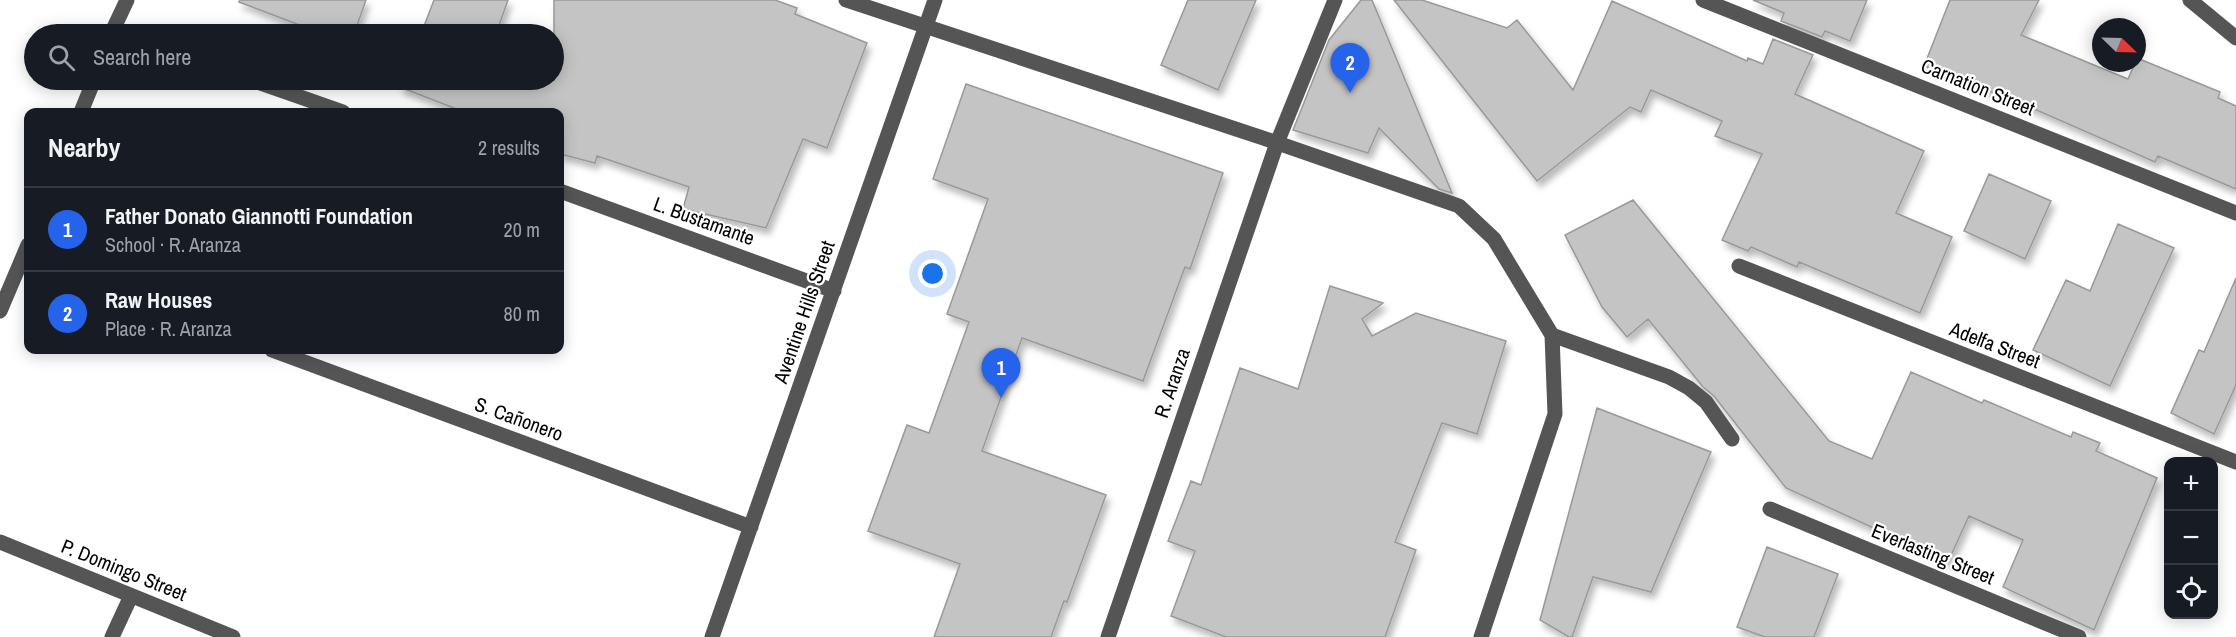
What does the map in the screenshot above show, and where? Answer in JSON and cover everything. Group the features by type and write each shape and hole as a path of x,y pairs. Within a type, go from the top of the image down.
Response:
{"street":[{"path":"120,24 127,0"},
{"path":"846,0 1277,143 1459,207 1494,239 1552,335 1555,414 1481,637"},
{"name":"Aventine Hills Street","path":"712,637 935,0"},
{"name":"R. Aranza","path":"1108,637 1277,143 1335,0"},
{"name":"Carnation Street","path":"1704,0 2236,213"},
{"path":"2190,0 2236,38"},
{"path":"83,108 90,90"},
{"path":"280,90 332,108"},
{"name":"L. Bustamante","path":"564,192 834,291"},
{"path":"0,311 24,260"},
{"name":"Adelfa Street","path":"1739,266 2236,462"},
{"path":"1552,335 1669,377 1689,387 1706,402 1732,439"},
{"name":"S. Cañonero","path":"283,354 751,527"},
{"name":"Everlasting Street","path":"1770,509 2079,637"},
{"name":"P. Domingo Street","path":"0,542 233,637"},
{"path":"112,637 131,596"}],"building":[{"path":"240,0 366,0 358,24 297,24 239,2"},
{"path":"434,0 508,0 500,24 425,24"},
{"path":"554,0 775,0 797,8 795,14 867,43 827,148 803,139 766,228 683,209 689,187 597,156 595,163 564,155 564,108 454,108 408,90 564,90 564,24 554,24"},
{"path":"1188,0 1256,0 1218,90 1161,65"},
{"path":"1361,0 1372,0 1452,193 1439,189 1379,128 1368,153 1293,130 1329,40"},
{"path":"1394,0 1422,0 1507,28 1517,20 1573,90 1612,1 1747,61 1748,58 1763,64 1773,39 1813,55 1795,94 1924,151 1896,213 1952,237 1920,313 1799,262 1797,267 1751,247 1748,251 1722,240 1762,154 1715,136 1722,121 1651,90 1641,112 1630,107 1537,181"},
{"path":"1753,0 1867,0 1850,41 1825,31 1822,37 1781,21 1784,13"},
{"path":"1950,0 2039,0 2021,35 2092,64 2092,72 2111,72 2128,79 2131,72 2146,72 2146,62 2220,92 2218,98 2236,106 2236,189 2158,156 2155,162 2018,102 1924,66"},
{"path":"966,84 1223,173 1190,269 1185,267 1143,381 1022,338 982,451 1106,495 1067,602 1064,601 1051,637 934,637 960,564 868,531 907,425 929,433 969,322 947,314 988,199 933,179"},
{"path":"1989,174 2051,201 2025,259 1964,231"},
{"path":"1633,200 1829,441 1872,459 1911,372 1982,403 1984,400 2071,437 2073,432 2100,443 2096,451 2157,478 2094,630 2003,587 2023,540 1969,516 1948,562 1786,488 1714,396 1703,387 1648,319 1627,337 1602,307 1565,235"},
{"path":"2118,224 2174,248 2110,386 2033,350 2066,280 2090,291"},
{"path":"2236,278 2236,385 2214,434 2171,413 2199,350 2204,352"},
{"path":"1330,286 1383,303 1362,319 1372,336 1416,313 1506,341 1477,434 1442,423 1395,542 1416,550 1385,637 1226,637 1171,616 1195,551 1168,541 1191,481 1201,485 1240,368 1298,389"},
{"path":"1597,408 1711,452 1651,592 1593,577 1572,637 1569,637 1540,620"},
{"path":"1767,547 1838,574 1814,637 1765,637 1737,627"}],"place":[{"name":"Raw Houses","path":"1350,93"},
{"name":"Father Donato Giannotti Foundation","path":"1001,398"}]}
